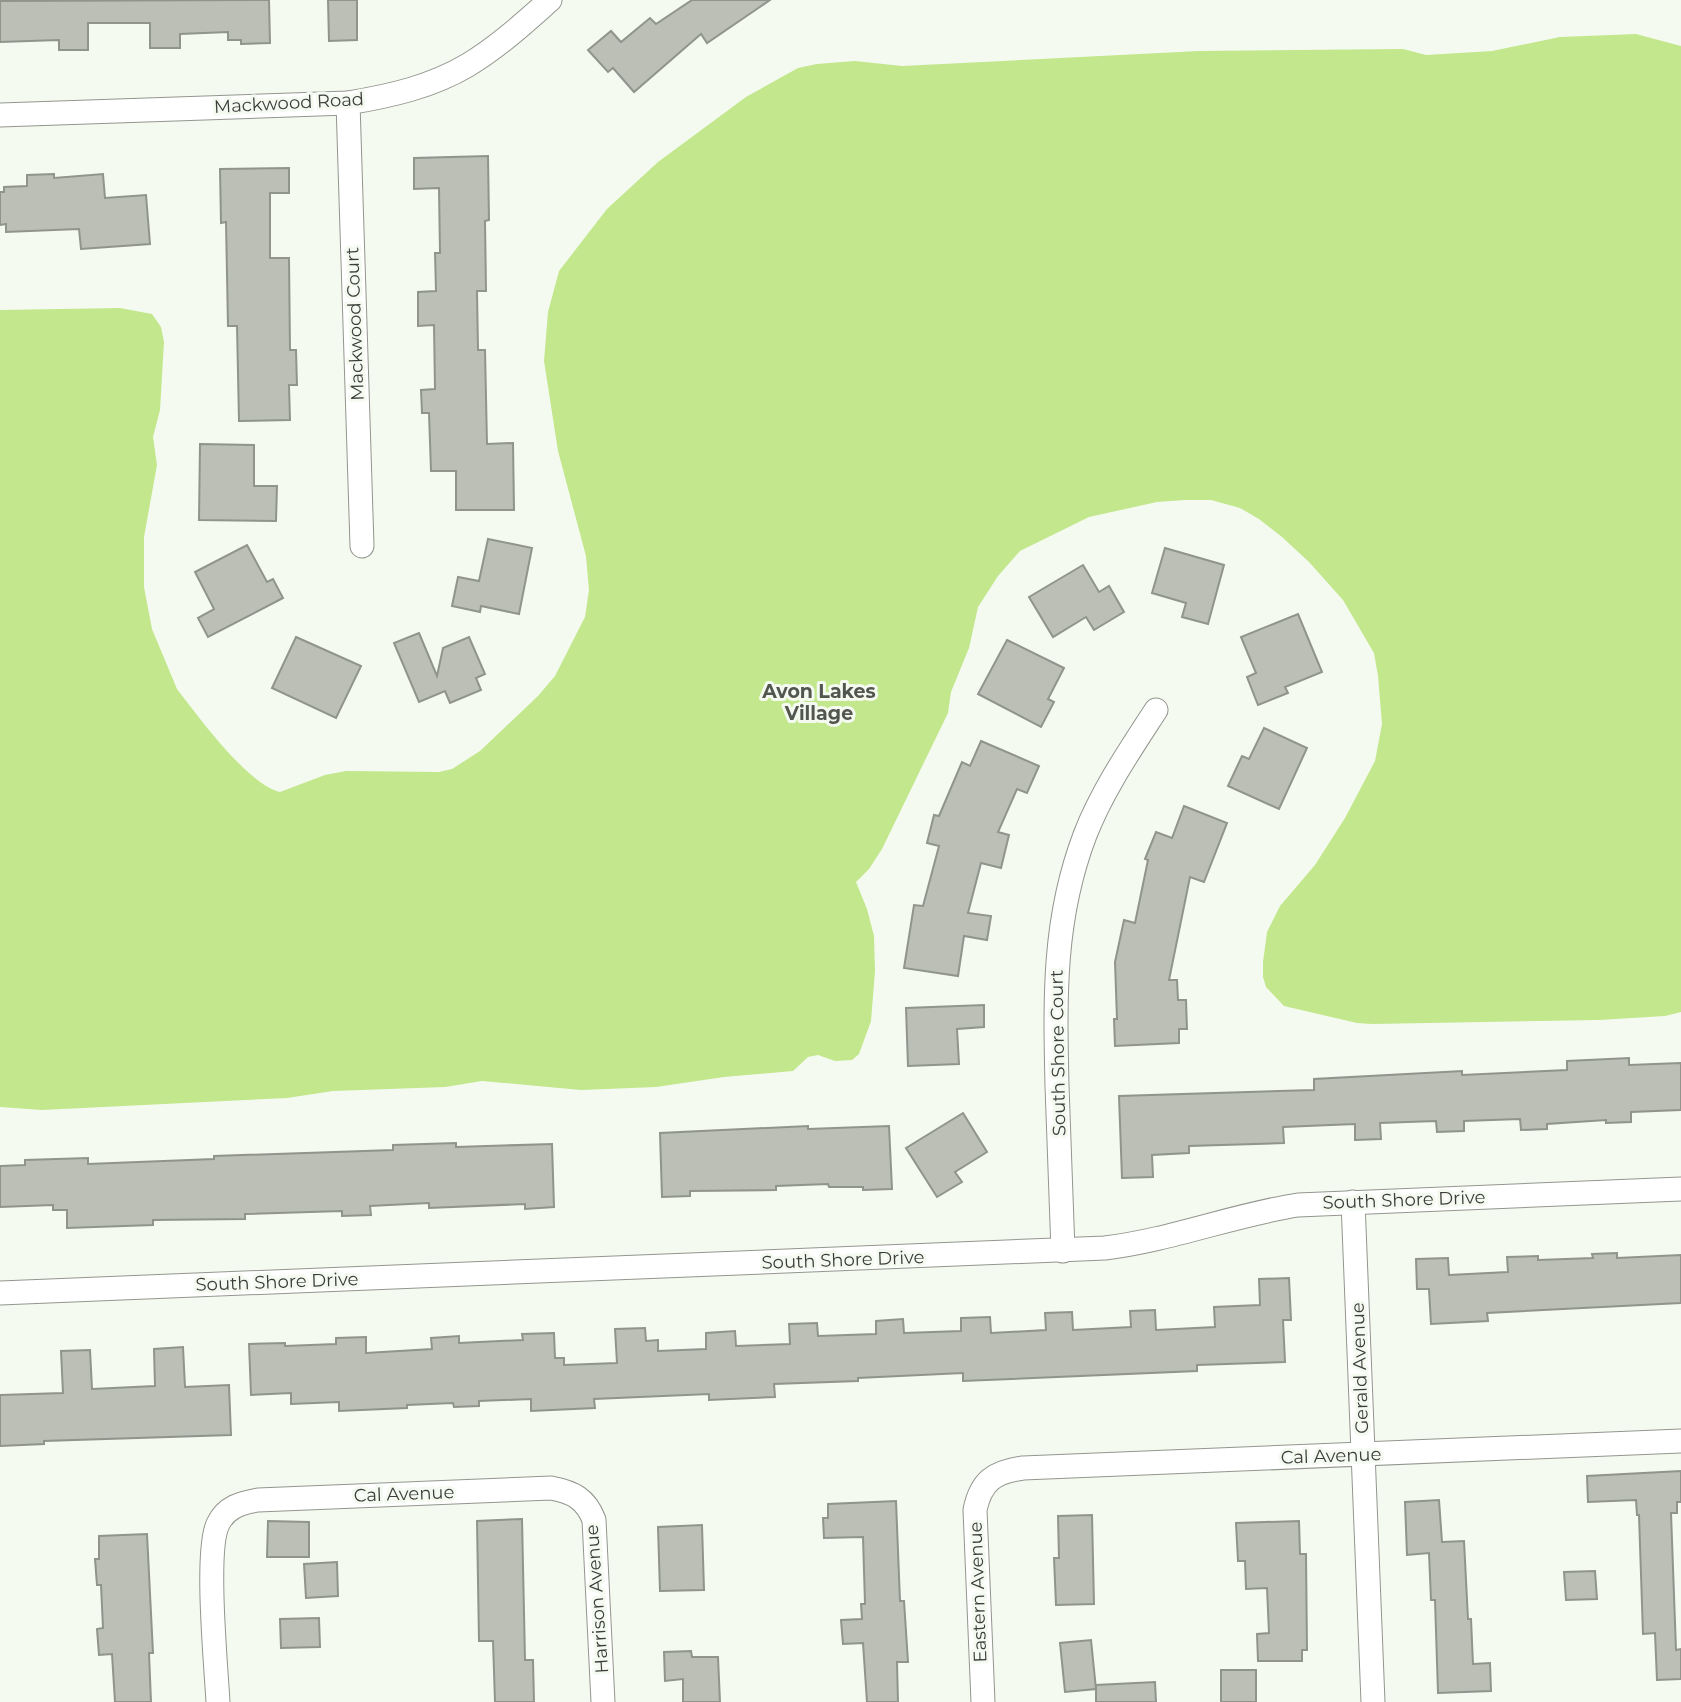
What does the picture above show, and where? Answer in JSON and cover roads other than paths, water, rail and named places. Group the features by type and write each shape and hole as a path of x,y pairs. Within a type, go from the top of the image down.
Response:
{"street":[{"name":"Mackwood Road","path":"0,115 348,103 391,96 467,66 510,35 550,0"},
{"name":"Mackwood Court","path":"348,103 362,546"},
{"name":"South Shore Court","path":"1063,1251 1055,1003 1057,947 1075,867 1092,818 1128,752 1156,710"},
{"name":"South Shore Drive","path":"0,1293 1063,1251 1139,1244 1269,1209 1298,1205 1681,1189"},
{"name":"Gerald Avenue","path":"1353,1202 1373,1702"},
{"name":"Cal Avenue","path":"985,1483 997,1475 1023,1468 1681,1441"},
{"name":"Eastern Avenue","path":"983,1702 975,1524 978,1495 985,1483"},
{"name":"Cal Avenue","path":"218,1702 212,1561 214,1536 218,1523 227,1511 241,1503 258,1500 551,1488 568,1491 581,1499"},
{"name":"Harrison Avenue","path":"581,1499 589,1509 596,1534 603,1702"}],"district":[{"name":"Avon Lakes Village","path":"819,702"}]}
